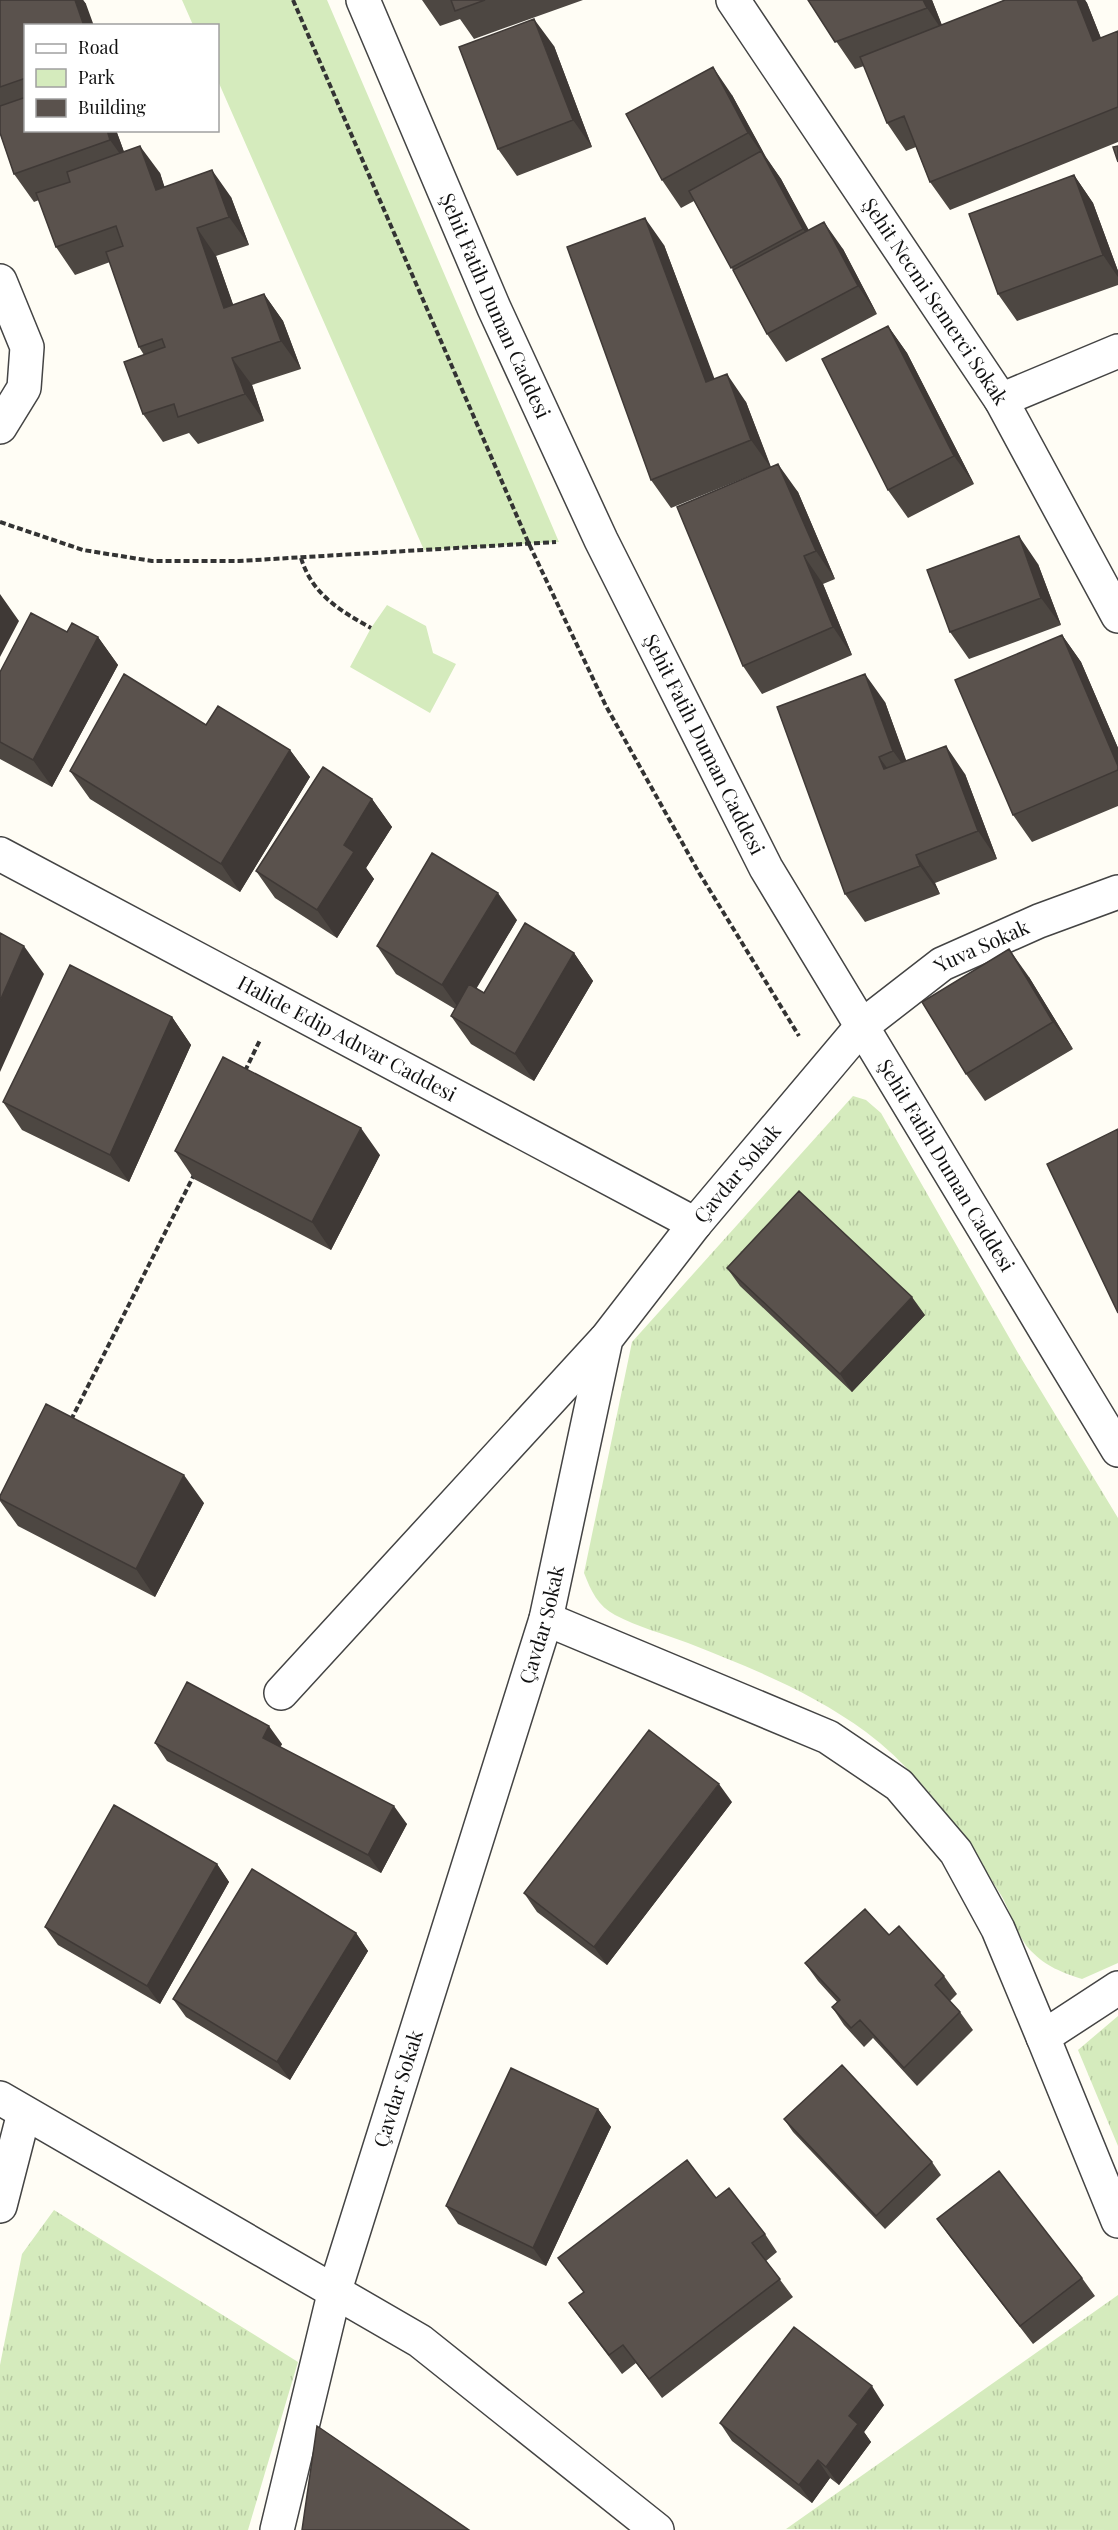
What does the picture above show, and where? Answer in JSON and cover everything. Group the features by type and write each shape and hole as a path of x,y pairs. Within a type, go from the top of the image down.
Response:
{"street":[{"name":"Şehit Fatih Duman Caddesi","path":"363,0 494,308 602,540 766,868 1118,1449"},
{"name":"Şehit Necmi Semerci Sokak","path":"733,0 1001,400 1118,616"},
{"path":"0,281 27,347 24,388 0,427"},
{"path":"1001,400 1118,351"},
{"name":"Halide Edip Adıvar Caddesi","path":"0,854 695,1224"},
{"name":"Yuva Sokak","path":"862,1026 942,964 1039,921 1118,892"},
{"name":"Çavdar Sokak","path":"277,2530 335,2290 546,1619 606,1339 695,1224 862,1026"},
{"path":"281,1693 606,1339"},
{"path":"546,1619 828,1737 898,1785 956,1852 998,1929 1118,2221"},
{"path":"1043,2037 1118,1988"},
{"path":"0,2206 12,2106 420,2341 657,2530"}],"path":[{"path":"294,0 529,544 606,706 698,871 822,1073"},
{"path":"0,522 83,550 152,561 301,558 602,540"},
{"path":"301,558 306,576 329,601 337,609 371,628"},
{"path":"240,1082 279,1002"},
{"path":"71,1421 198,1166"}],"green space":[{"path":"182,0 327,0 559,542 424,550 219,83 219,24 193,24"},
{"path":"387,605 426,626 433,653 456,664 430,713 350,667 371,628"},
{"path":"853,1096 866,1100 881,1113 1018,1353 1118,1518 1118,1963 1082,1979 1055,1968 1031,1951 1018,1932 1001,1895 957,1828 924,1787 887,1749 845,1718 780,1682 711,1652 615,1615 596,1597 584,1573 632,1342"},
{"path":"1118,2016 1118,2146 1078,2050"},
{"path":"54,2210 298,2362 248,2530 0,2530 0,2365 22,2254"},
{"path":"1118,2295 1118,2530 786,2529"}],"building":[{"path":"75,0 83,24 24,24 24,79 0,87 0,1"},
{"path":"451,0 485,0 455,11"},
{"path":"808,0 923,0 927,8 835,42"},
{"path":"1005,0 1077,0 1093,41 1118,31 1118,107 930,182 904,116 887,123 860,57"},
{"path":"534,19 573,120 498,149 459,47"},
{"path":"713,67 748,133 662,180 626,114"},
{"path":"24,98 24,132 108,132 110,140 14,174 0,133 0,106"},
{"path":"140,146 156,190 212,170 229,217 197,228 224,308 264,294 281,341 232,358 245,394 178,417 174,404 143,414 124,362 165,347 162,339 139,347 106,252 123,246 116,226 56,247 36,193 70,182 67,172"},
{"path":"1118,146 1118,162 1113,147"},
{"path":"761,151 803,229 731,268 689,191"},
{"path":"1074,175 1103,255 998,294 969,214"},
{"path":"645,218 706,382 727,374 751,440 651,480 567,247"},
{"path":"824,222 858,286 767,334 733,270"},
{"path":"888,326 954,456 888,490 822,359"},
{"path":"778,464 816,551 804,556 833,627 743,666 677,507"},
{"path":"1019,536 1041,598 950,632 927,570"},
{"path":"31,613 67,632 72,623 98,637 33,760 0,742 0,672"},
{"path":"1062,635 1118,770 1013,815 955,680"},
{"path":"124,674 206,725 218,706 290,750 221,864 70,771"},
{"path":"865,674 893,751 879,757 884,769 946,746 978,831 916,855 920,866 845,894 777,707"},
{"path":"323,767 372,799 344,845 354,852 317,910 256,871"},
{"path":"432,853 498,893 442,985 377,946"},
{"path":"525,923 574,953 515,1054 451,1016 469,984 484,993"},
{"path":"0,933 24,946 0,1001"},
{"path":"1009,949 1053,1022 966,1074 922,1002"},
{"path":"70,965 172,1017 110,1155 3,1102"},
{"path":"223,1057 361,1128 312,1222 175,1151"},
{"path":"1118,1129 1118,1313 1047,1164"},
{"path":"799,1191 912,1297 840,1374 727,1268"},
{"path":"46,1404 184,1475 136,1569 0,1499"},
{"path":"187,1682 269,1726 263,1738 394,1806 368,1855 155,1743"},
{"path":"649,1730 719,1784 594,1947 524,1893"},
{"path":"114,1805 217,1864 147,1986 45,1927"},
{"path":"252,1869 356,1933 277,2062 173,1999"},
{"path":"865,1909 889,1935 899,1926 944,1976 935,1985 960,2012 904,2068 860,2020 851,2028 832,2007 840,2000 805,1963"},
{"path":"842,2065 932,2162 876,2216 784,2119"},
{"path":"511,2068 598,2109 533,2248 446,2206"},
{"path":"687,2160 716,2198 729,2188 765,2234 752,2243 780,2279 649,2379 623,2345 609,2355 569,2303 584,2292 558,2258"},
{"path":"999,2171 1082,2278 1020,2326 937,2219"},
{"path":"794,2327 872,2386 849,2416 858,2424 826,2467 818,2460 799,2485 720,2423"},
{"path":"317,2426 469,2530 302,2530"}]}
